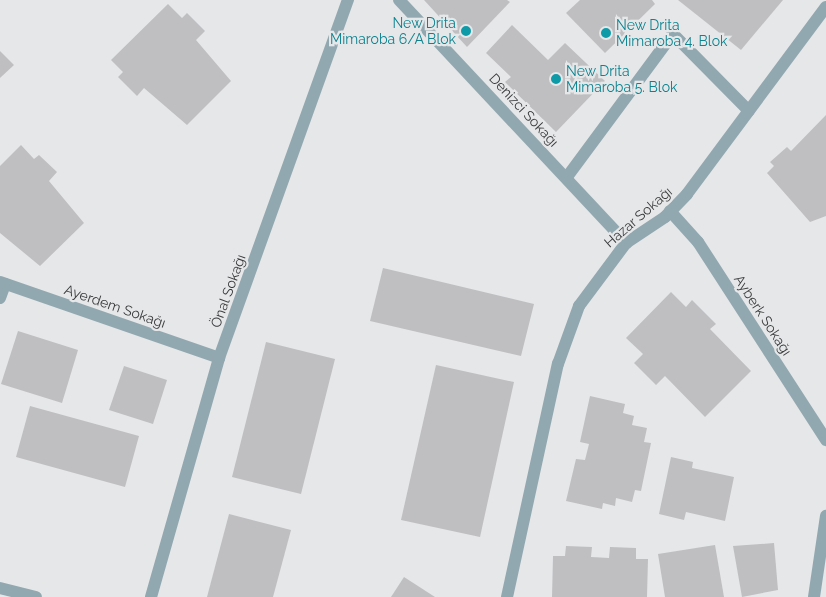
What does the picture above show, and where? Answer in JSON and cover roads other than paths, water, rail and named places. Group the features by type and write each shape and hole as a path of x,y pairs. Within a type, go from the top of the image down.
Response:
{"street":[{"name":"Önal Sokağı","path":"151,597 219,358 348,0"},
{"name":"Denizci Sokağı","path":"399,0 567,177 626,243"},
{"name":"Hazar Sokağı","path":"507,597 558,364 579,306 626,243 670,211 826,7"},
{"path":"567,177 673,34 749,110"},
{"name":"Ayberk Sokağı","path":"670,211 698,242 826,440"},
{"name":"Ayerdem Sokağı","path":"2,283 219,358"},
{"path":"0,298 2,283"},
{"path":"814,597 826,516"},
{"path":"0,588 36,597"}],"place":[{"name":"New Drita Mimaroba 6/A Blok","path":"466,31"},
{"name":"New Drita Mimaroba 4. Blok","path":"606,33"},
{"name":"New Drita Mimaroba 5. Blok","path":"556,79"}]}
